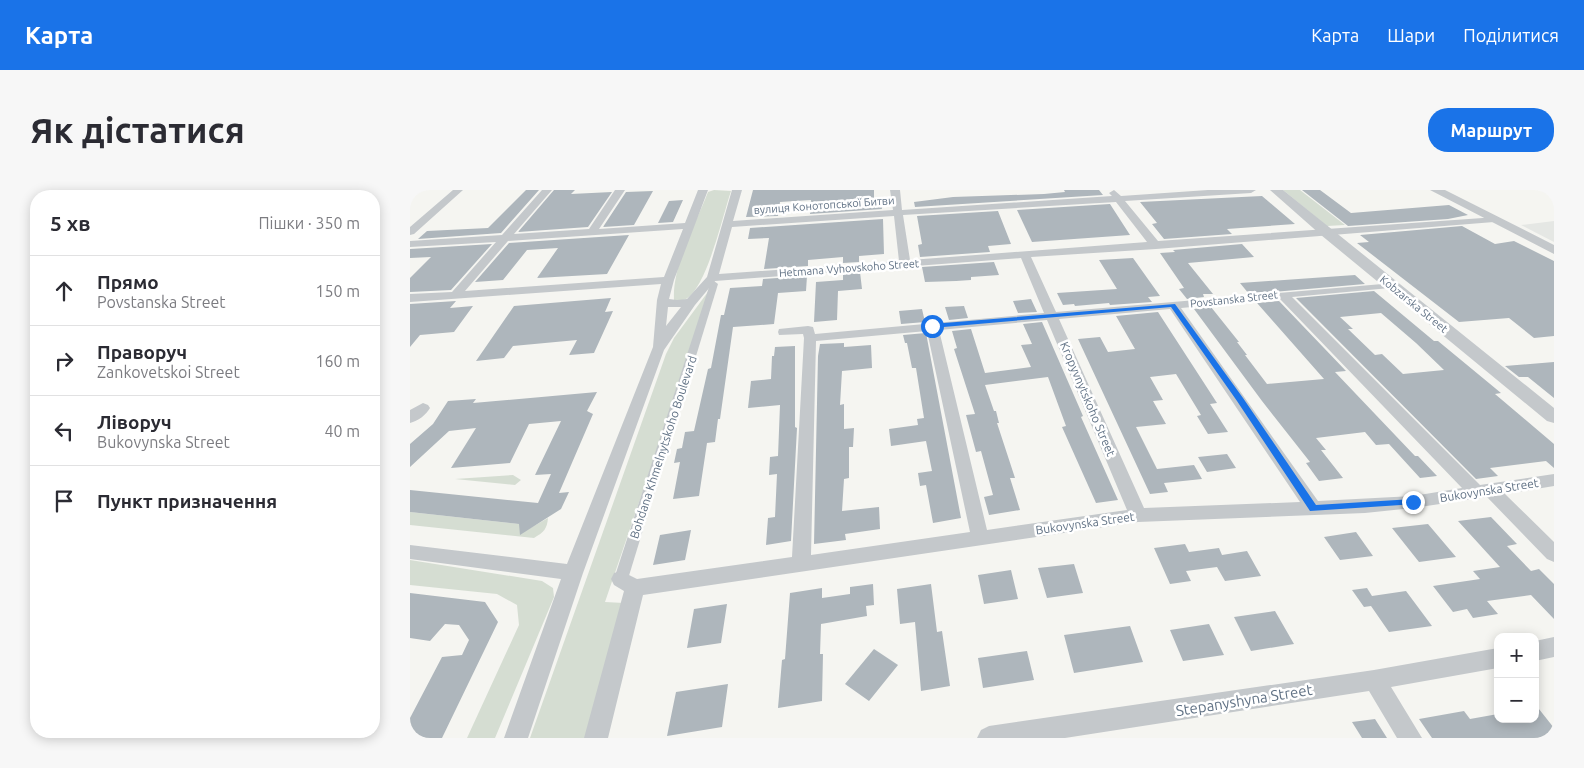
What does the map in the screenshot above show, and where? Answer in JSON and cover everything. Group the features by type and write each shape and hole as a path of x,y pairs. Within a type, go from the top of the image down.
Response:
{"street":[{"path":"410,232 458,190"},
{"path":"454,295 547,190"},
{"path":"592,232 620,190"},
{"path":"657,350 663,300 668,280 703,190"},
{"path":"516,738 573,573 657,350 691,302 713,281 737,190"},
{"path":"895,190 905,264"},
{"path":"1111,190 1156,246"},
{"name":"вулиця Конотопської Битви","path":"727,224 1251,190"},
{"name":"Kobzarska Street","path":"1276,190 1325,232 1554,417"},
{"path":"1436,190 1554,250"},
{"name":"Hetmana Vyhovskoho Street","path":"713,281 905,264 1494,219"},
{"path":"410,244 689,226"},
{"name":"Kropyvnytskoho Street","path":"1025,255 1138,515"},
{"path":"410,298 668,280"},
{"name":"Bohdana Khmelnytskoho Boulevard","path":"596,738 628,583 713,281"},
{"name":"Povstanska Street","path":"784,332 808,330 810,338 1390,285"},
{"path":"1283,294 1484,491 1554,554"},
{"path":"663,300 668,303 677,304 691,302"},
{"path":"1173,305 1313,508"},
{"path":"932,326 980,537"},
{"path":"801,564 810,338"},
{"path":"410,418 423,408"},
{"name":"Bukovynska Street","path":"628,583 801,564 1138,515 1413,502 1554,480"},
{"path":"410,552 573,573"},
{"path":"1539,650 1554,647"},
{"name":"Stepanyshyna Street","path":"990,738 1374,680 1494,659"},
{"path":"1374,680 1410,738"}],"shaded area":[{"path":"714,190 731,191 707,266 694,292 686,299 674,300 677,273 686,245 708,192"},
{"path":"1283,190 1300,190 1345,225 1327,226"},
{"path":"1554,221 1554,242 1521,225"},
{"path":"713,285 605,602 624,603 587,738 530,738 666,354 674,338"},
{"path":"513,475 521,480 515,485 455,479"},
{"path":"410,512 520,524 525,531 548,518 544,530 534,538 410,525"},
{"path":"410,560 542,581 553,588 554,597 495,738 467,738 519,625 517,605 497,594 410,585"}],"building":[{"path":"526,190 539,190 501,233 418,239 427,231 488,228"},
{"path":"554,190 575,190 571,194 612,192 588,227 518,232"},
{"path":"753,190 874,190 874,204 881,203 882,209 810,214 811,200 780,202 778,216 746,217"},
{"path":"1064,190 1099,190 1103,195 915,207 914,202 953,197 1044,194 1065,192"},
{"path":"1302,190 1320,190 1351,213 1449,205 1468,215 1448,219 1348,226"},
{"path":"653,191 634,225 603,227 626,192"},
{"path":"1262,196 1295,224 1227,229 1232,234 1164,239 1152,224 1157,223 1140,202"},
{"path":"683,200 673,222 658,223 669,201"},
{"path":"1110,204 1130,235 1032,242 1017,210"},
{"path":"998,211 1011,244 988,246 990,252 920,257 918,245 922,244 917,216"},
{"path":"883,219 884,254 859,256 859,262 843,263 843,257 808,260 808,266 764,269 769,238 748,239 750,228"},
{"path":"1462,226 1495,244 1514,241 1554,261 1554,336 1534,338 1509,318 1459,322 1357,243 1369,242 1360,235"},
{"path":"629,235 607,274 537,278 558,248 527,250 503,280 475,282 509,243"},
{"path":"492,244 451,290 410,292 410,278 431,257 410,258 410,249"},
{"path":"1242,244 1254,257 1188,263 1213,294 1203,294 1204,297 1187,299 1179,289 1184,288 1160,253 1175,252 1173,250"},
{"path":"1133,258 1160,296 1148,297 1152,302 1110,305 1109,303 1075,306 1074,304 1063,305 1057,293 1117,289 1099,260"},
{"path":"994,262 999,275 971,277 971,280 925,282 922,267"},
{"path":"860,272 862,289 838,291 837,320 814,322 816,282 843,280 843,273"},
{"path":"1355,275 1365,284 1249,294 1240,283"},
{"path":"807,276 806,291 778,293 774,324 733,327 720,419 718,419 715,442 707,443 699,496 673,499 680,462 674,463 677,449 682,448 685,432 694,431 708,369 711,368 721,315 724,315 730,288 762,286 763,279"},
{"path":"1374,291 1501,393 1495,394 1554,444 1554,468 1546,461 1490,468 1498,476 1476,479 1296,298","holes":["1381,313 1444,370 1403,374 1382,354 1375,355 1348,329 1353,329 1340,317"]},
{"path":"611,298 605,312 613,311 594,353 569,355 577,340 513,346 504,358 476,361 514,306"},
{"path":"1031,299 1037,312 1018,313 1013,301"},
{"path":"456,301 450,308 473,306 454,332 420,335 410,347 410,304"},
{"path":"1279,301 1346,371 1335,372 1415,456 1418,456 1437,476 1420,478 1389,444 1376,445 1365,432 1316,438 1326,450 1321,450 1343,478 1319,481 1306,463 1310,462 1194,309 1211,307 1239,342 1237,342 1247,355 1245,355 1267,384 1324,379 1257,303"},
{"path":"964,306 968,318 949,320 945,307"},
{"path":"922,309 925,322 901,324 899,311"},
{"path":"1158,312 1217,403 1210,404 1228,432 1208,434 1197,416 1201,415 1176,374 1150,377 1163,400 1153,401 1166,424 1136,427 1157,469 1194,465 1202,479 1164,483 1168,492 1150,494 1078,339 1100,337 1108,352 1135,349 1116,316"},
{"path":"1042,322 1118,500 1096,503 1062,427 1066,426 1048,377 985,385 994,411 996,411 999,423 997,423 1015,478 1010,478 1020,510 989,515 984,497 993,495 981,451 976,452 966,415 975,414 954,349 957,348 952,331 971,329 985,373 1031,367 1021,345 1032,344 1023,324"},
{"path":"926,333 961,518 933,523 926,485 920,486 918,473 932,471 926,441 891,446 889,429 918,425 917,419 924,418 916,368 912,368 907,343 905,343 903,335"},
{"path":"844,343 844,347 871,345 872,368 842,371 840,405 844,404 844,429 854,428 853,447 849,447 849,478 844,479 842,511 879,507 880,529 845,534 846,540 814,544 818,356 820,344"},
{"path":"795,346 795,427 797,428 791,541 766,545 768,518 775,517 777,474 769,475 770,457 778,456 780,405 748,408 751,381 771,379 772,356 774,356 775,347"},
{"path":"1554,362 1554,398 1528,377 1519,377 1505,366"},
{"path":"597,392 587,411 593,414 559,493 569,492 561,509 520,535 519,524 410,512 410,490 538,503 551,474 535,475 561,421 529,424 510,463 451,468 476,428 449,431 410,467 410,444 433,424 448,401 476,399 473,403"},
{"path":"1227,454 1236,468 1207,472 1198,457"},
{"path":"1491,517 1517,544 1507,546 1531,571 1539,569 1554,584 1554,619 1531,595 1487,601 1498,614 1473,618 1467,609 1453,612 1433,586 1480,579 1473,571 1500,567 1458,521"},
{"path":"1428,524 1456,557 1419,562 1392,528"},
{"path":"691,530 685,560 653,565 660,535"},
{"path":"1356,532 1373,556 1340,560 1324,537"},
{"path":"1185,544 1189,552 1219,548 1222,555 1247,551 1261,576 1225,581 1217,567 1186,571 1191,581 1170,584 1154,548"},
{"path":"1074,564 1083,593 1047,598 1038,568"},
{"path":"1011,570 1018,599 984,604 978,575"},
{"path":"873,584 874,605 866,606 867,616 821,624 820,654 823,654 822,701 778,708 782,660 785,659 790,593 822,588 822,598 850,594 850,587"},
{"path":"931,584 937,632 942,631 950,686 921,691 915,622 900,624 897,589"},
{"path":"1367,588 1372,596 1406,591 1432,626 1389,632 1371,606 1364,607 1352,590"},
{"path":"410,593 485,602 498,622 442,738 410,738 410,718 442,657 462,655 469,640 459,625 445,624 430,641 410,638"},
{"path":"727,604 721,643 687,648 694,609"},
{"path":"1275,611 1294,644 1251,651 1234,617"},
{"path":"1209,624 1224,655 1183,661 1170,630"},
{"path":"1130,626 1143,662 1074,673 1064,635"},
{"path":"874,649 898,665 869,701 845,684"},
{"path":"1027,651 1034,680 983,688 978,658"},
{"path":"728,684 722,727 667,736 676,692"},
{"path":"1539,709 1554,728 1554,738 1432,738 1419,719 1464,711 1470,719 1494,715 1494,723 1539,723"},
{"path":"1375,719 1387,738 1362,738 1352,722"}],"route":[{"path":"932,326 1173,305 1313,508 1413,502"}]}
